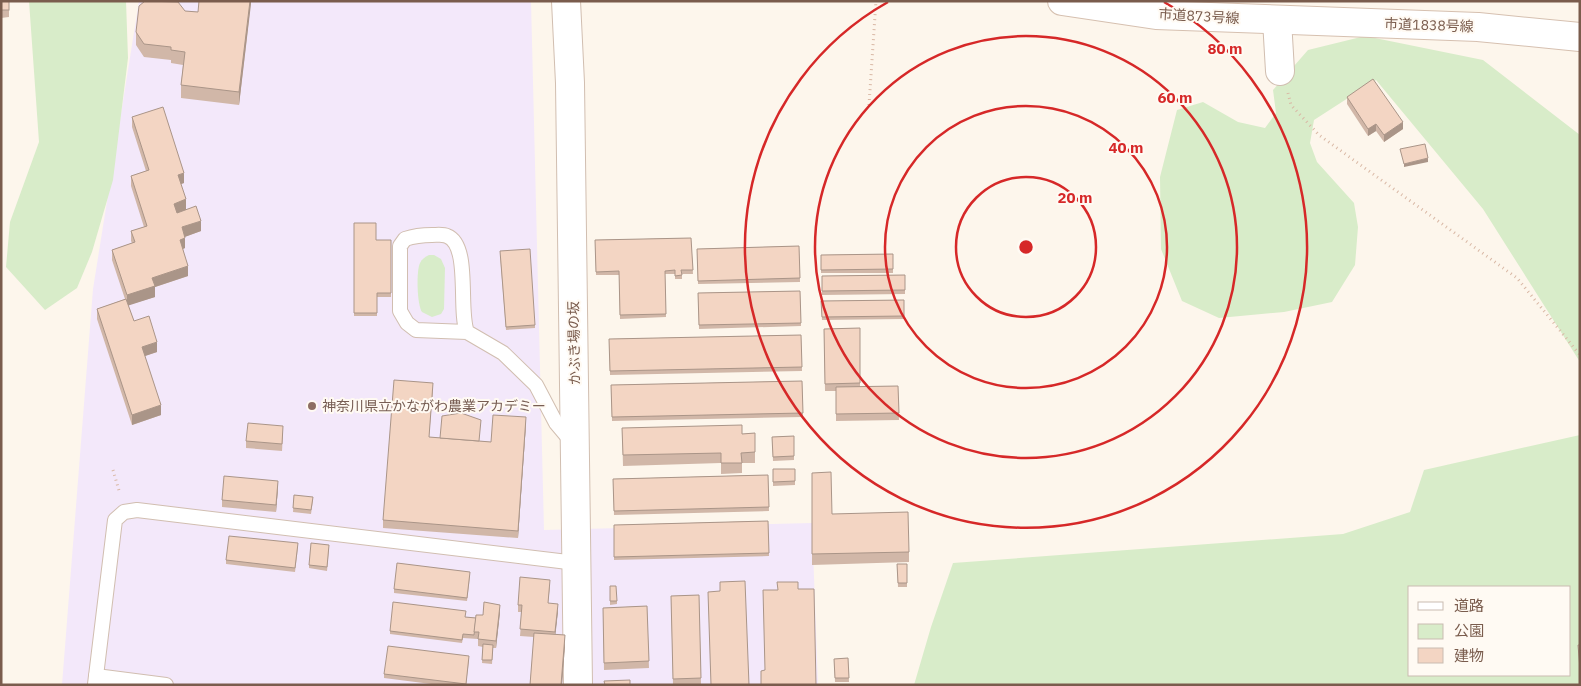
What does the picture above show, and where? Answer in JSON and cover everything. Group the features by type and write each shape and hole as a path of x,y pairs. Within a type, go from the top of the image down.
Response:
{"street":[{"name":"かぶき場の坂","path":"566,1 570,83 578,685"},
{"name":"市道873号線","path":"1062,1 1156,15 1277,20"},
{"name":"市道1838号線","path":"1277,20 1478,27 1580,37"},
{"path":"1277,20 1280,71"}],"lane":[{"path":"467,332 463,315 463,268 459,250 454,240 446,235 416,235 405,238 400,246 400,311 407,323 416,330 467,332 503,353 536,385 556,423 575,447"},
{"path":"166,685 95,680 115,520 124,512 137,510 576,563"}],"path":[{"path":"868,105 876,1"},
{"path":"1280,71 1291,105 1318,135 1517,278 1580,355"},
{"path":"113,470 124,512"}],"shaded area":[{"name":"神奈川県立かながわ農業アカデミー","path":"139,1 531,1 544,530 812,523 818,685 62,685 93,289"}],"green space":[{"path":"29,1 126,1 128,58 113,180 92,252 77,288 45,310 6,267 10,222 39,142"},
{"path":"1365,36 1483,60 1580,135 1580,362 1483,209 1376,80 1314,120 1310,143 1317,162 1354,203 1358,227 1355,265 1332,302 1284,312 1219,318 1182,301 1161,249 1160,177 1177,110 1203,102 1238,122 1265,128 1276,113 1273,90 1308,50"},
{"path":"429,255 434,255 441,259 445,268 444,309 441,314 432,317 422,312 420,308 418,288 420,263"},
{"path":"1580,435 1580,685 914,685 953,563 1343,534 1410,512 1424,470"}],"building":[{"path":"1,1 9,1 9,10 1,10"},
{"path":"145,1 178,2 185,11 198,12 199,1 250,1 239,92 181,85 185,52 171,50 171,47 144,44 136,32 139,6"},
{"path":"1373,79 1403,122 1384,135 1376,124 1368,129 1347,97"},
{"path":"163,107 184,173 178,175 186,199 174,204 177,213 196,206 201,221 182,227 185,238 180,240 188,266 152,278 155,286 127,295 112,250 135,242 131,231 147,226 131,176 149,170 132,117"},
{"path":"1425,144 1428,158 1404,164 1400,149"},
{"path":"354,223 376,223 376,240 391,240 391,293 377,293 377,313 354,313"},
{"path":"691,238 693,270 681,270 682,275 675,276 675,270 665,271 666,314 620,315 619,271 596,272 595,240"},
{"path":"799,246 800,278 698,281 697,249"},
{"path":"530,249 535,325 506,327 500,251"},
{"path":"893,254 893,269 821,270 821,255"},
{"path":"905,275 905,290 822,291 822,276"},
{"path":"800,291 801,323 699,325 698,293"},
{"path":"126,299 134,321 149,316 157,342 142,347 161,405 132,415 97,309"},
{"path":"904,300 904,316 822,317 821,301"},
{"path":"860,328 860,383 825,384 824,329"},
{"path":"801,335 802,367 610,371 609,339"},
{"path":"394,380 433,383 429,437 491,442 493,415 526,417 518,531 383,520"},
{"path":"802,381 803,413 612,417 611,385"},
{"path":"898,386 899,413 836,414 836,387"},
{"path":"461,413 481,420 479,441 440,438 442,416"},
{"path":"248,423 283,426 282,444 246,441"},
{"path":"742,425 742,434 755,433 755,452 741,453 742,463 721,463 721,453 623,455 622,428"},
{"path":"794,436 794,456 773,457 772,437"},
{"path":"773,469 795,469 795,481 773,482"},
{"path":"831,472 832,514 908,512 909,552 812,554 812,473"},
{"path":"768,475 769,507 614,511 613,479"},
{"path":"224,476 278,481 276,505 222,500"},
{"path":"294,495 313,497 311,510 293,508"},
{"path":"768,521 769,553 614,557 614,525"},
{"path":"229,536 298,543 295,568 226,560"},
{"path":"311,543 329,545 327,567 309,565"},
{"path":"397,563 470,572 467,598 394,589"},
{"path":"897,564 907,564 907,583 898,583"},
{"path":"520,577 550,580 548,603 558,604 555,632 520,629 522,605 518,605"},
{"path":"745,581 749,685 711,685 708,592 720,591 720,582"},
{"path":"777,582 798,582 798,589 814,589 816,685 761,685 761,671 765,670 763,590 778,590"},
{"path":"610,586 616,586 617,601 610,601"},
{"path":"699,595 701,678 673,679 671,596"},
{"path":"393,602 466,611 465,617 476,618 474,635 463,634 462,640 390,631"},
{"path":"484,602 500,605 496,641 478,639 479,632 474,632 476,615 483,615"},
{"path":"647,606 649,661 604,663 603,608"},
{"path":"534,633 565,635 561,685 530,685"},
{"path":"483,644 493,645 492,660 482,660"},
{"path":"1578,645 1580,645 1580,669"},
{"path":"388,646 469,656 466,684 384,674"},
{"path":"848,658 849,678 835,678 834,659"},
{"path":"630,680 630,685 605,685 604,681"}],"place":[{"name":"神奈川県立かながわ農業アカデミー","path":"312,406"}]}
